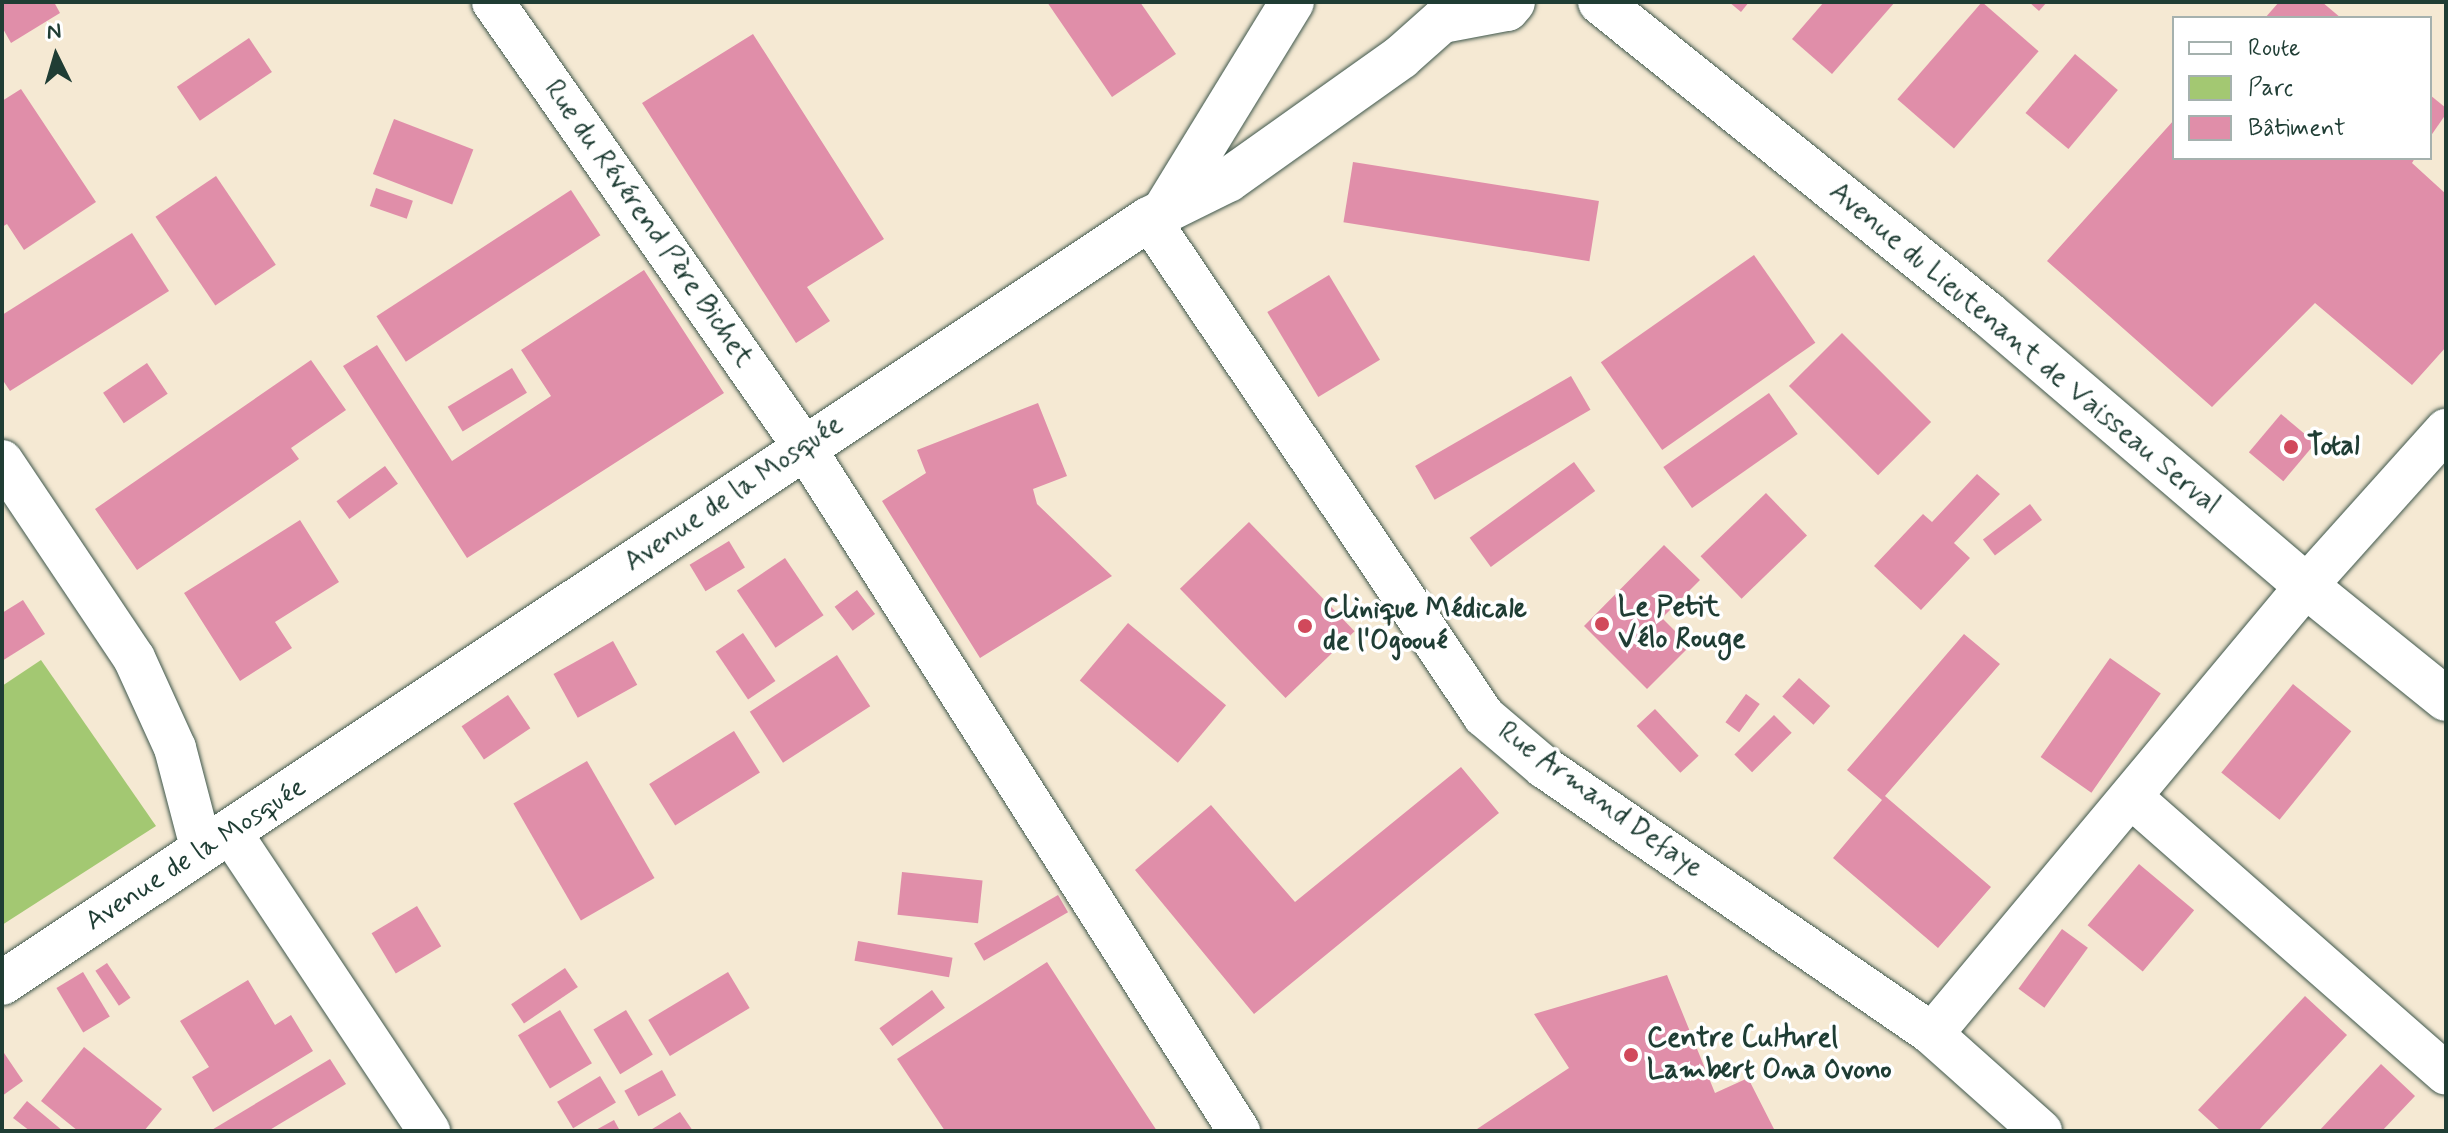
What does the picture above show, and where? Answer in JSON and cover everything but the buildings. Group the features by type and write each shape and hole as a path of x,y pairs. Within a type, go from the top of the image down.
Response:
{"street":[{"name":"Rue du Révérend Père Bichet","path":"493,2 804,447 1237,1130"},
{"path":"1156,215 1292,2"},
{"path":"1452,11 1507,9 1513,2"},
{"name":"Avenue du Lieutenant de Vaisseau Serval","path":"1600,2 1988,314 2306,586 2446,699"},
{"name":"Avenue de la Mosquée","path":"2,983 1156,215 1228,180 1343,102 1452,11"},
{"name":"Rue Armand Defaye","path":"1156,215 1484,716 1544,767 1932,1034 2041,1131"},
{"path":"1932,1034 2306,586 2446,430"},
{"path":"2,461 134,658 217,842 429,1131"},
{"path":"2131,797 2446,1074"}],"green space":[{"path":"41,660 156,826 2,925 2,686"}],"place":[{"name":"Total","path":"2291,447"},
{"name":"Le Petit Vélo Rouge","path":"1602,624"},
{"name":"Clinique Médicale de l'Ogooué","path":"1305,626"},
{"name":"Centre Culturel Lambert Ona Ovono","path":"1631,1055"}]}
